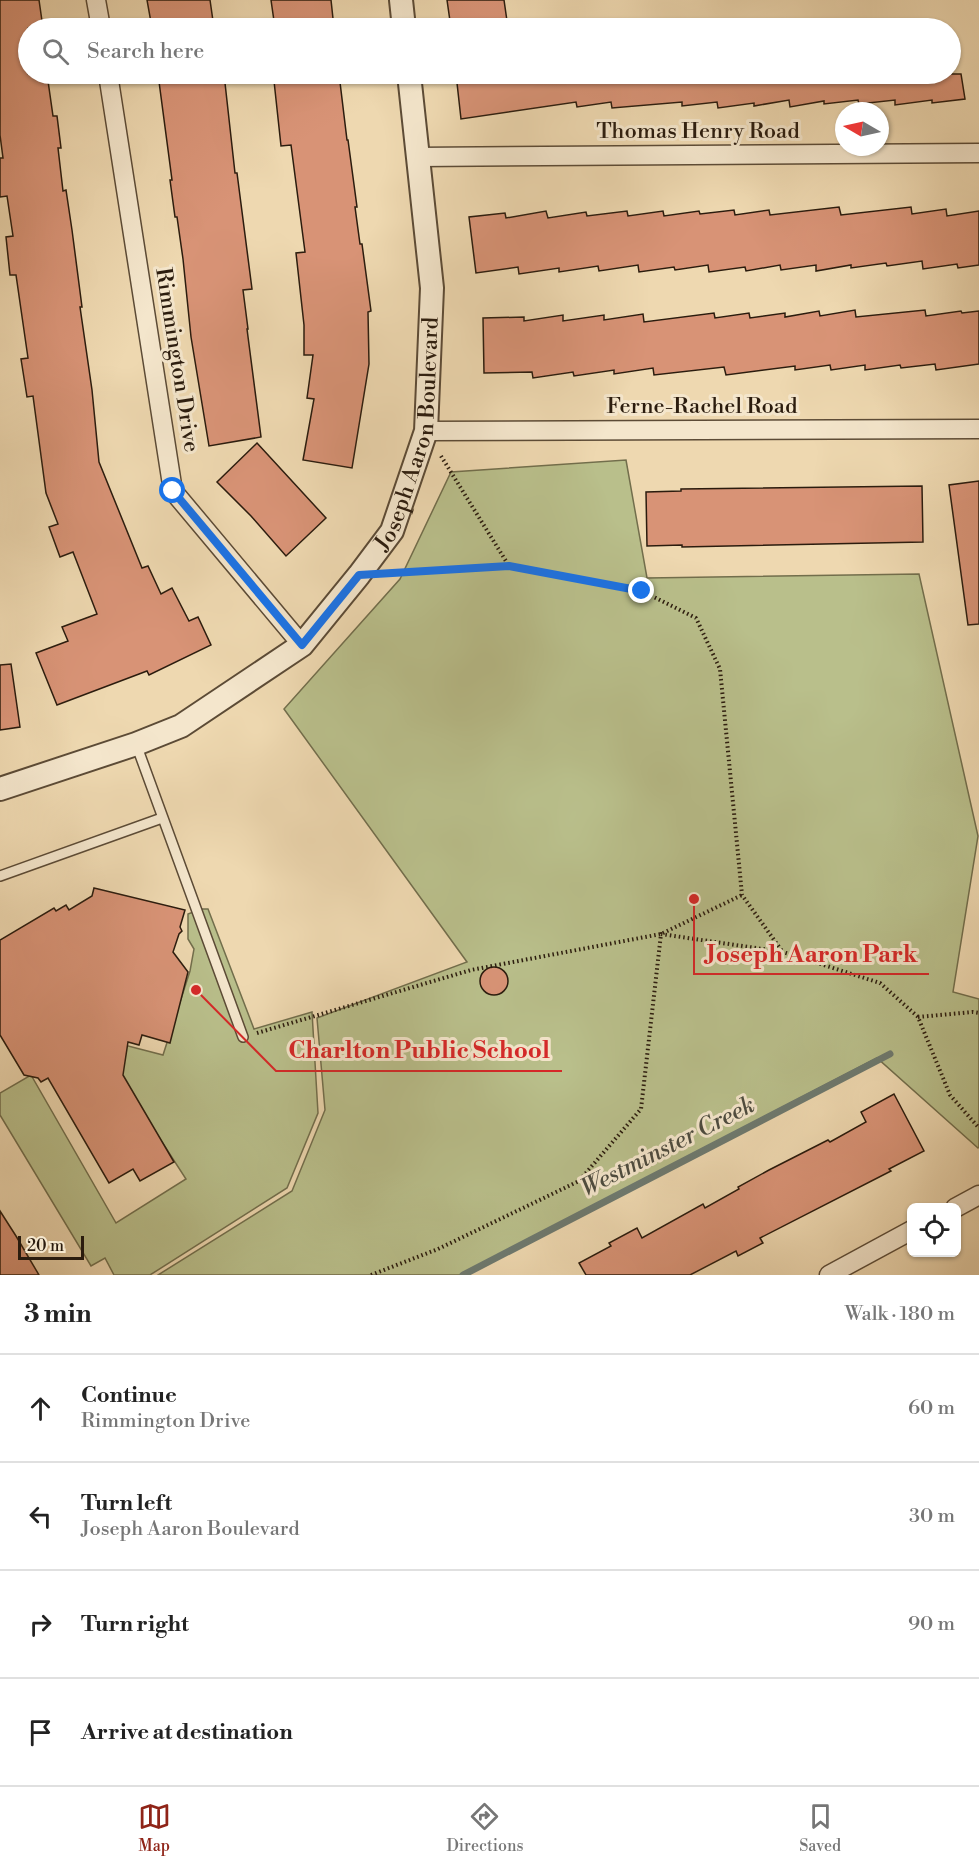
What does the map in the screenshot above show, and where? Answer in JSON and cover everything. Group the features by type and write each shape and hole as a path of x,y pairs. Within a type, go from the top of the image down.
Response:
{"street":[{"path":"96,0 99,18"},
{"path":"401,0 403,18"},
{"name":"Rimmington Drive","path":"110,84 173,491 302,645"},
{"name":"Joseph Aaron Boulevard","path":"0,789 182,726 302,645 392,531 426,431 432,288 410,84"},
{"name":"Thomas Henry Road","path":"418,157 979,153"},
{"name":"Ferne-Rachel Road","path":"426,431 979,429"},
{"path":"961,1205 979,1195"},
{"path":"829,1275 907,1233"}],"lane":[{"path":"135,744 243,1037"},
{"path":"0,876 162,818"}],"path":[{"path":"426,431 509,566"},
{"path":"359,575 509,566 642,591 696,618 720,669 742,895 783,952"},
{"path":"243,1037 471,970 661,934 742,895"},
{"path":"661,934 783,952 880,983 918,1017 950,1095 979,1128"},
{"path":"371,1275 438,1249 579,1180 641,1109 661,934"},
{"path":"918,1017 979,1013"}],"green space":[{"path":"626,460 647,578 919,574 978,836 953,992 979,999 979,1147 877,1058 460,1275 158,1275 292,1191 325,1110 317,1018 467,962 284,709 400,579 451,472"},
{"path":"208,909 254,1029 312,1012 318,1113 287,1188 150,1275 114,1275 105,1258 91,1266 0,1115 0,1093 31,1075 116,1223 186,1179 105,1054 113,1042 163,1055 190,971 194,949 188,939 188,914"}],"building":[{"path":"0,0 39,0 42,18 18,18 18,84 48,84 53,116 57,116 63,191 66,190 72,230 99,462 142,568 148,566 161,594 172,588 189,621 198,617 211,645 149,675 147,671 57,705 36,653 68,641 62,627 97,614 73,552 60,557 49,527 58,524 46,493 33,396 27,397 21,359 28,358 16,275 10,275 6,237 13,236 7,196 0,197 0,158 3,158 0,135"},
{"path":"147,0 210,0 213,18 150,18"},
{"path":"271,0 331,0 333,18 274,18"},
{"path":"447,0 504,0 507,18 450,18"},
{"path":"961,74 965,99 932,103 932,100 895,105 895,100 858,102 858,100 824,104 824,101 790,107 789,100 754,106 754,103 718,108 717,102 682,106 682,102 612,108 611,102 577,107 576,102 461,119 457,84 961,84"},
{"path":"159,84 225,84 252,289 243,290 261,437 209,446 191,337 183,259 170,180 172,180"},
{"path":"274,84 340,84 360,244 362,244 371,311 368,312 369,364 352,468 303,460 314,399 307,398 313,355 304,355 304,325 296,253 305,252 291,145 281,146"},
{"path":"839,207 841,215 911,207 912,214 946,209 947,216 979,211 979,265 958,268 957,264 923,269 922,261 887,266 886,263 851,268 851,265 816,271 816,265 781,270 780,265 746,271 745,267 709,272 708,265 639,272 638,265 599,271 598,266 559,272 559,268 519,274 518,267 476,273 469,217 505,213 506,218 546,211 548,218 586,212 587,216 627,211 628,216 663,211 664,216 699,211 700,214 734,210 735,215 769,210 770,215"},
{"path":"855,310 856,317 925,310 926,316 979,311 979,364 936,370 935,364 901,368 900,365 865,370 865,365 831,370 830,365 795,370 795,366 726,375 724,367 654,375 653,368 614,374 614,370 574,376 573,372 533,378 532,372 484,373 483,318 524,317 524,321 563,315 563,321 604,315 604,320 643,314 644,322 714,313 715,318 749,313 750,318 785,313 785,317 819,311 820,316"},
{"path":"257,443 326,518 286,556 217,482"},
{"path":"979,481 979,624 968,625 949,485"},
{"path":"922,486 923,542 647,546 646,492 681,491 681,489"},
{"path":"11,664 20,727 0,730 0,665"},
{"path":"94,888 185,910 180,927 182,931 173,952 188,972 170,1043 142,1035 139,1045 128,1042 123,1075 174,1162 140,1181 133,1169 109,1183 48,1078 41,1082 38,1078 24,1075 0,1035 0,940 54,908 56,911 66,905 69,910 92,896"},
{"path":"494,967 504,971 508,981 504,991 494,995 484,991 480,981 484,971"},
{"path":"894,1094 924,1151 889,1169 891,1171 760,1238 763,1243 738,1256 736,1251 690,1275 586,1275 579,1263 611,1246 609,1243 637,1228 642,1238 703,1204 705,1208 769,1170 828,1140 830,1142 866,1122 861,1112"},
{"path":"0,1211 16,1236 39,1275 0,1275"}],"waterway":[{"name":"Westminster Creek","path":"463,1275 890,1054"}],"place":[{"name":"Joseph Aaron Park","path":"694,899"},
{"name":"Charlton Public School","path":"196,990"}],"route":[{"path":"173,491 302,645 359,575 509,566 642,591"}]}
